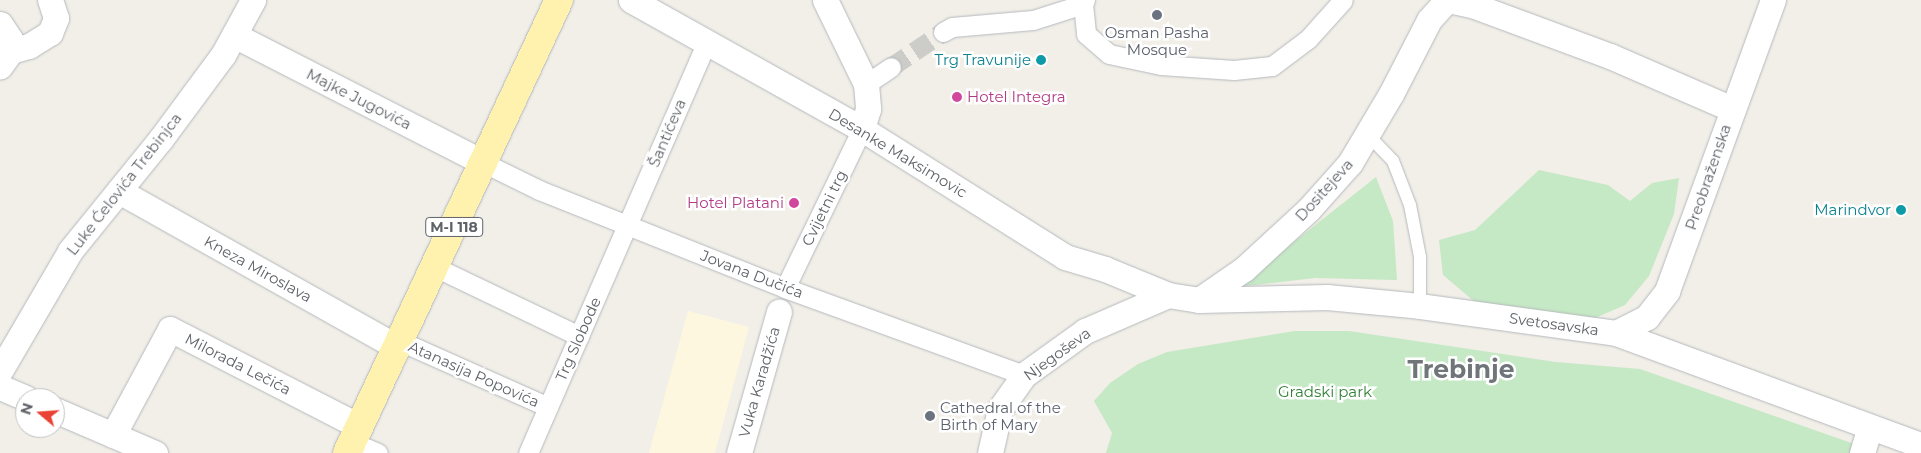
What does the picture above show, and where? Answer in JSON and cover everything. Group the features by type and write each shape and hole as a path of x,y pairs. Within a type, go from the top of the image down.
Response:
{"main road":[{"name":"M-I 118","path":"353,440 559,0"}],"street":[{"path":"5,58 50,33 56,18 50,0"},
{"name":"Luke Ćelovića Trebinjca","path":"0,371 70,251 119,191 223,55 253,0"},
{"name":"Desanke Maksimovic","path":"631,0 862,129 1065,257 1105,270 1168,295"},
{"path":"825,0 866,84 868,109 862,129"},
{"path":"943,32 952,27 1033,20 1084,2 1086,34 1110,54 1161,65 1234,70 1272,66 1308,39 1343,0"},
{"name":"Dositejeva","path":"1199,300 1244,269 1309,209 1350,163 1368,134 1428,20 1447,0 1472,5 1610,56 1732,109"},
{"name":"Preobraženska","path":"1616,332 1646,317 1667,291 1773,0"},
{"path":"0,24 10,39 5,58"},
{"name":"Majke Jugovića","path":"234,35 484,163"},
{"name":"Šantićeva","path":"627,225 706,42"},
{"path":"866,84 891,67"},
{"name":"Cvijetni trg","path":"785,288 862,129"},
{"name":"Jovana Dučića","path":"484,163 539,190 785,288 1024,375"},
{"name":"Kneza Miroslava","path":"119,191 398,344"},
{"name":"Trg Slobode","path":"528,453 627,225"},
{"path":"435,267 579,336"},
{"name":"Svetosavska","path":"1168,295 1199,300 1327,297 1420,306 1616,332 1921,445"},
{"name":"Njegoševa","path":"990,453 1000,409 1024,375 1085,331 1168,295"},
{"name":"Vuka Karadžića","path":"739,453 778,312"},
{"name":"Milorada Lečića","path":"113,435 170,329 353,440"},
{"name":"Atanasija Popovića","path":"398,344 548,407"},
{"path":"0,387 15,393"},
{"path":"65,414 155,453"},
{"path":"1862,453 1870,426"},
{"path":"353,440 378,453"}],"lane":[{"path":"1368,134 1393,161 1410,205 1420,256 1420,306"}],"shaded area":[{"path":"688,311 749,327 715,453 649,453"}],"green space":[{"path":"1539,170 1608,185 1630,201 1652,183 1679,178 1674,214 1649,276 1625,305 1595,318 1475,302 1443,275 1439,240 1475,230"},
{"path":"1376,177 1393,221 1397,280 1315,278 1237,287"},
{"name":"Gradski park","path":"1295,331 1349,331 1556,362 1640,369 1857,445 1854,453 1106,453 1112,433 1094,401 1110,383 1138,364 1167,352"}],"tunnel":[{"path":"891,67 943,32"}],"place":[{"name":"Osman Pasha Mosque","path":"1157,15"},
{"name":"Trg Travunije","path":"1041,60"},
{"name":"Hotel Integra","path":"957,97"},
{"name":"Hotel Platani","path":"794,203"},
{"name":"Marindvor","path":"1901,210"},
{"name":"Cathedral of the Birth of Mary","path":"930,416"}],"district":[{"name":"Trebinje","path":"1461,369"}]}
